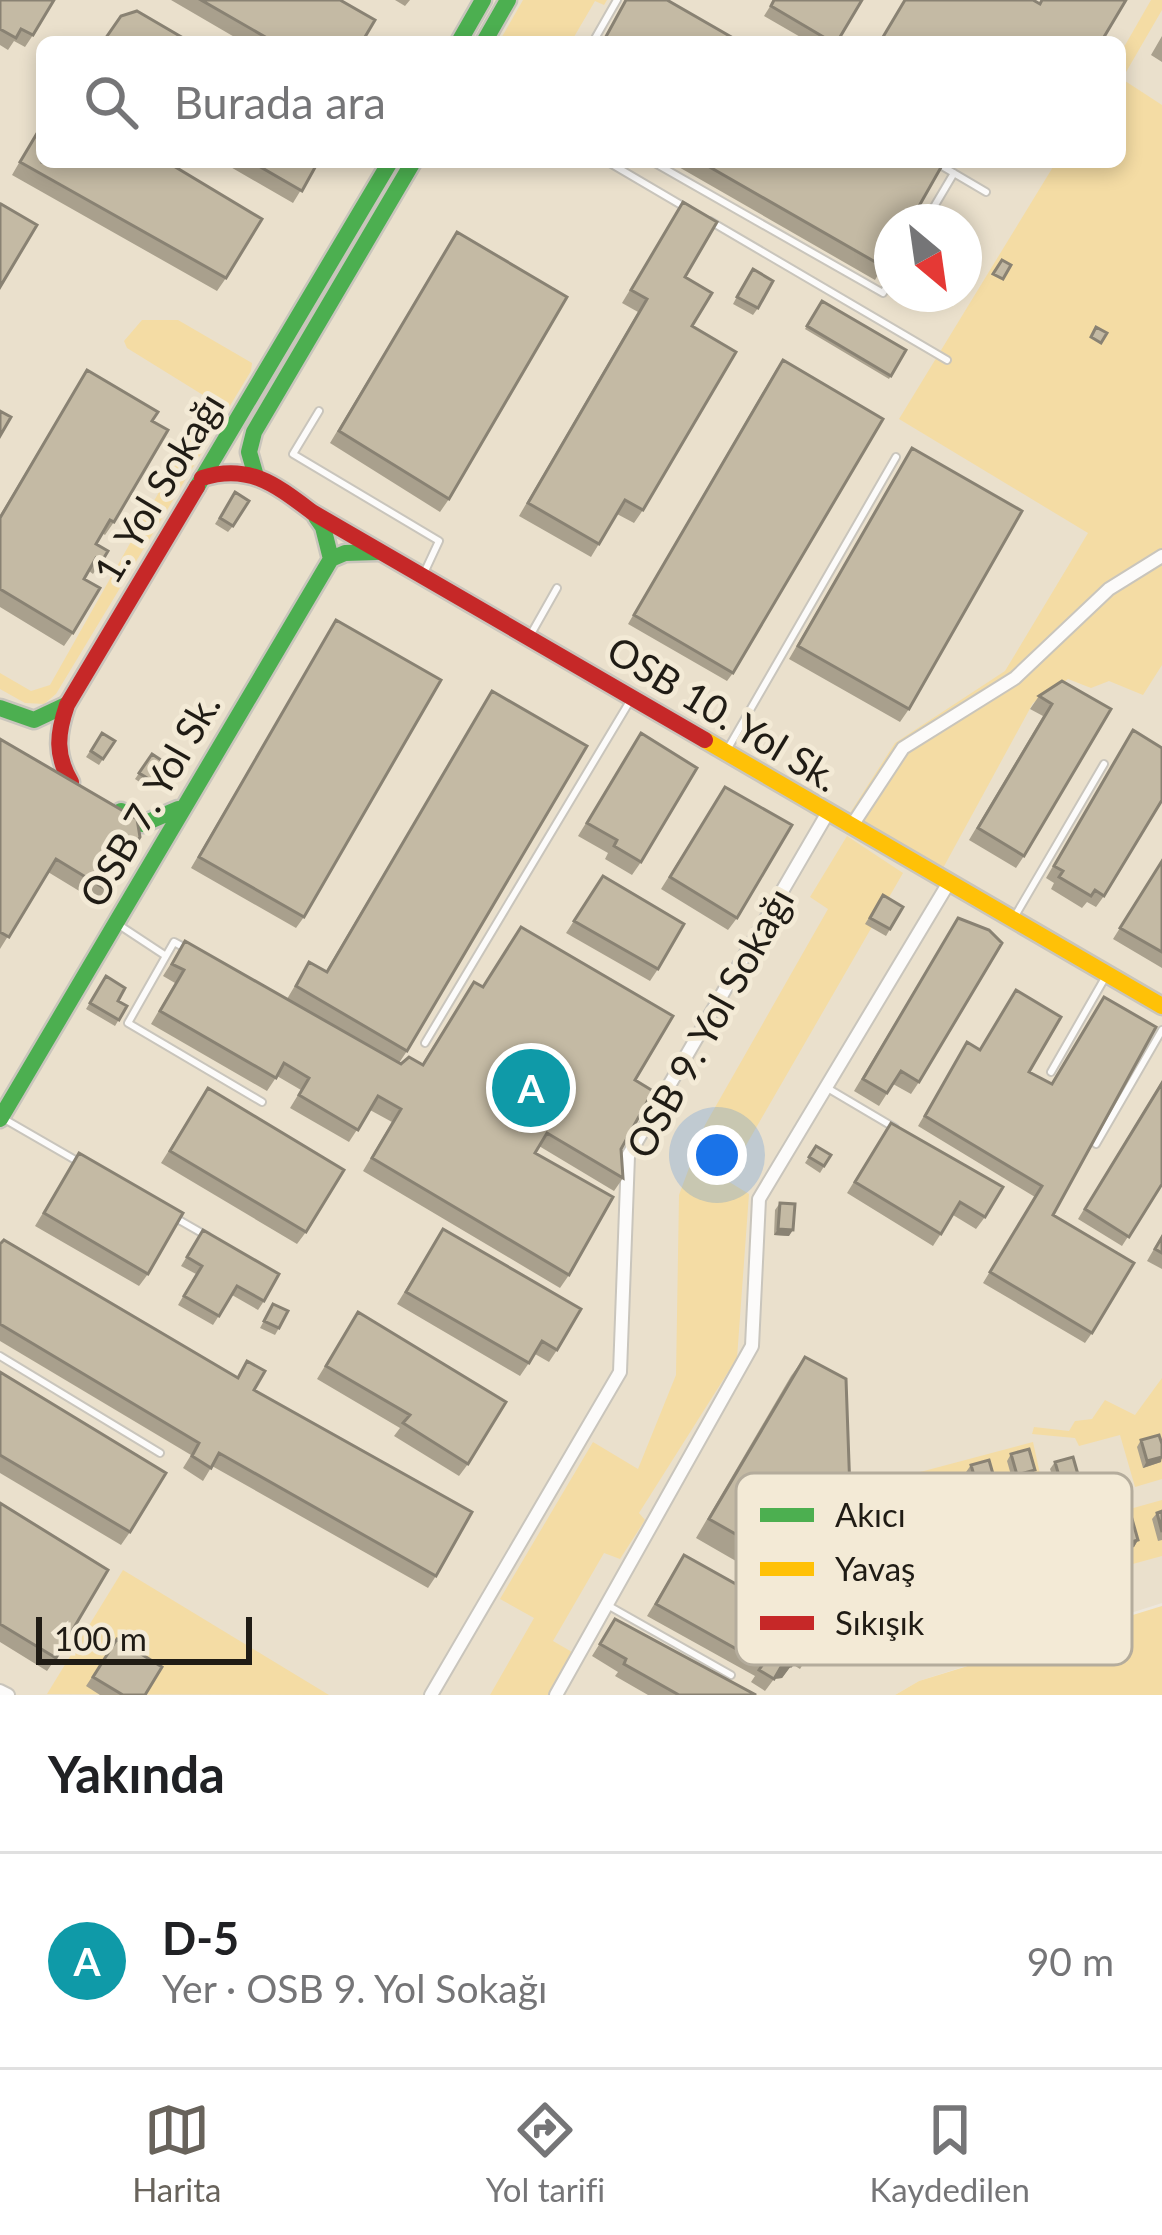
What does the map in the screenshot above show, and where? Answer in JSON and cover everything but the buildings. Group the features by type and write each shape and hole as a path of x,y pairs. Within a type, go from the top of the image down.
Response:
{"street":[{"path":"462,36 483,0"},
{"path":"487,36 508,0"},
{"name":"1. Yol Sokağı","path":"71,782 59,764 55,740 67,705 202,478 278,373 385,168"},
{"path":"202,478 232,469 255,473 249,452 278,373 409,168"},
{"name":"OSB 10. Yol Sk.","path":"255,473 312,512 1162,1006"},
{"path":"312,512 323,526 331,559 361,551 385,553"},
{"path":"851,827 903,748 1015,678 1108,589 1162,556"},
{"name":"OSB 7. Yol Sk.","path":"0,1118 331,559"},
{"path":"0,707 26,722 43,722 67,705"},
{"path":"36,762 89,792"},
{"path":"107,803 143,824 154,860"},
{"path":"143,824 182,806"},
{"name":"OSB 9. Yol Sokağı","path":"430,1695 620,1372 628,1156 827,814"},
{"path":"556,1695 752,1346 759,1199 948,884"}],"lane":[{"path":"596,36 617,0"},
{"path":"618,168 688,208"},
{"path":"664,168 874,288"},
{"path":"945,168 986,191"},
{"path":"936,204 954,173"},
{"path":"708,220 947,360"},
{"path":"319,411 293,454 439,542 423,574"},
{"path":"725,753 896,457"},
{"path":"530,638 557,588"},
{"path":"425,1042 632,698"},
{"path":"1012,921 1104,764"},
{"path":"116,923 166,956"},
{"path":"194,953 174,942 128,1023 262,1102"},
{"path":"1051,1072 1107,974"},
{"path":"1096,1144 1162,1030"},
{"path":"826,1087 902,1132"},
{"path":"0,1118 80,1162"},
{"path":"159,1208 218,1243"},
{"path":"0,1356 160,1453"},
{"path":"605,1604 731,1675"}],"shaded area":[{"path":"0,0 1162,0 1162,1603 1132,1613 1132,1473 736,1473 736,1665 969,1665 919,1681 895,1695 0,1695"},
{"path":"523,0 607,0 604,5 595,1 575,36 502,36"},
{"path":"1151,0 1162,0 1162,10 1126,72 1126,44"},
{"path":"1126,82 1162,105 1162,665 1143,695 1109,681 1091,688 1068,679 1033,703 942,870 848,816 895,743 1005,671 1088,533 899,419 964,312 982,312 982,283 1052,168 1126,168"},
{"path":"142,320 178,320 252,363 251,371 56,694 44,704 25,703 0,689 0,673 31,691 50,685 211,400 127,348 124,341"},
{"path":"847,836 903,873 726,1180 749,1194 737,1358 639,1513 645,1520 620,1559 604,1553 553,1641 572,1652 548,1695 490,1695 534,1618 500,1599 593,1442 638,1469 676,1375 679,1195 705,1125 828,909 810,897"},
{"path":"1162,1378 1162,1479 1135,1487 1120,1435 1079,1446 1075,1438 1032,1434 1034,1427 1069,1431 1075,1421 1092,1419 1105,1400 1135,1415"},
{"path":"1033,1442 1040,1473 916,1473"},
{"path":"1162,1500 1162,1556 1132,1564 1132,1508"},
{"path":"123,1570 329,1695 47,1694"},
{"path":"1162,1606 1162,1695 895,1695 919,1681 971,1665 1132,1665 1132,1615"}],"traffic: fast":[{"path":"462,36 483,0"},
{"path":"487,36 508,0"},
{"path":"197,487 386,168"},
{"path":"255,473 249,452 254,432 409,168"},
{"path":"0,1119 331,559 316,517"},
{"path":"331,559 345,553 377,552"},
{"path":"0,708 34,720 66,705"},
{"path":"121,811 143,824 178,809"}],"traffic: slow":[{"path":"705,740 1162,1006"}],"traffic: jam":[{"path":"202,478 234,473 274,485 312,512 705,740"},
{"path":"71,782 59,744 67,705 197,487"}],"place":[{"name":"D-5","path":"531,1088"}]}
